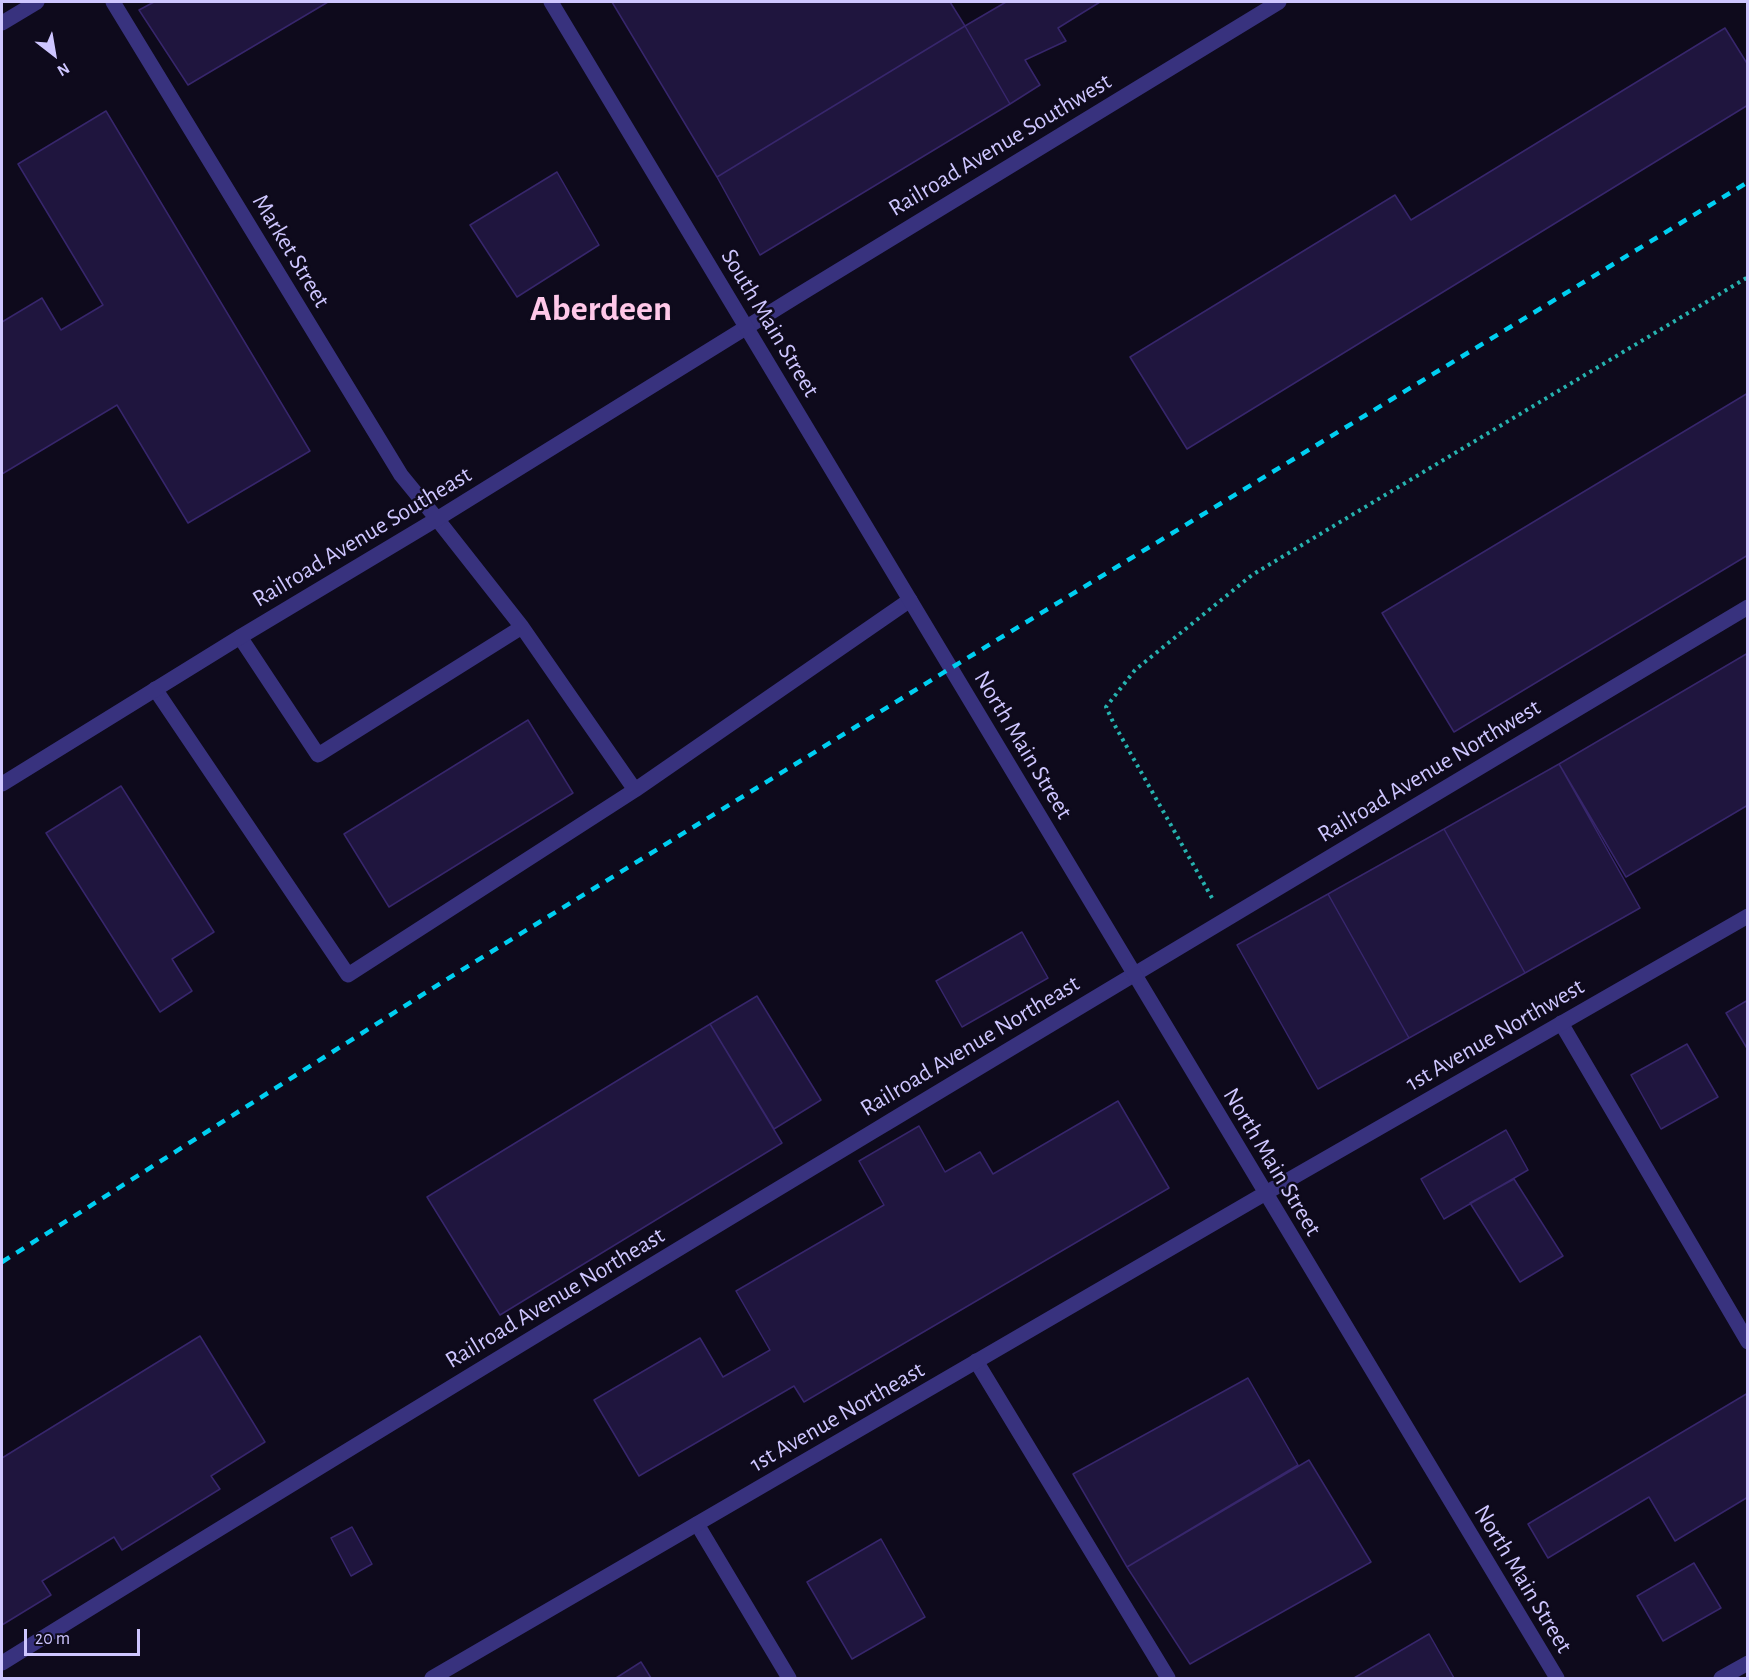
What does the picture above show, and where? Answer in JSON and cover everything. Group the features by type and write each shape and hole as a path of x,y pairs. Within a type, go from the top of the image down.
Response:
{"street":[{"path":"2,23 37,2"},
{"name":"Market Street","path":"113,2 401,475 522,627 635,790"},
{"name":"South Main Street","path":"551,2 951,668"},
{"name":"Railroad Avenue Southwest","path":"745,327 1279,2"},
{"name":"Railroad Avenue Southeast","path":"2,784 437,519 745,327"},
{"path":"156,689 348,975 635,790 910,600"},
{"name":"Railroad Avenue Northwest","path":"1133,974 1748,607"},
{"path":"240,637 318,755 522,627"},
{"name":"North Main Street","path":"951,668 1264,1194 1557,1678"},
{"name":"1st Avenue Northwest","path":"1264,1194 1748,916"},
{"name":"Railroad Avenue Northeast","path":"2,1663 215,1531 1133,974"},
{"path":"1561,1023 1748,1342"},
{"name":"1st Avenue Northeast","path":"432,1678 1264,1194"},
{"path":"976,1361 1168,1678"},
{"path":"697,1524 789,1678"},
{"path":"1721,1678 1748,1663"}],"path":[{"path":"1224,920 1106,707 1135,670 1252,575 1748,277"}],"building":[{"path":"154,2 328,2 188,85 139,10"},
{"path":"612,2 950,2 965,26 717,177"},
{"path":"1006,2 1100,2 1058,28 1066,41 1025,60 1040,85 1010,104 965,26"},
{"path":"965,26 1010,104 760,255 717,177"},
{"path":"1725,28 1748,65 1748,105 1187,449 1130,357 1395,195 1411,220"},
{"path":"106,111 310,451 188,523 117,405 2,474 2,322 42,298 61,330 103,305 18,164"},
{"path":"557,172 599,245 517,297 470,225"},
{"path":"1748,393 1748,555 1454,732 1382,613"},
{"path":"1748,653 1748,805 1626,877 1559,764"},
{"path":"528,720 573,793 389,907 344,834"},
{"path":"1559,764 1640,908 1525,973 1444,829"},
{"path":"121,786 214,932 172,959 192,991 160,1012 46,833"},
{"path":"1444,829 1525,973 1409,1038 1328,894"},
{"path":"1328,894 1409,1038 1318,1089 1237,945"},
{"path":"1022,932 1048,978 962,1027 936,981"},
{"path":"757,996 821,1100 774,1129 710,1024"},
{"path":"1748,1000 1748,1050 1726,1013"},
{"path":"710,1024 782,1143 500,1315 427,1197"},
{"path":"1687,1044 1718,1097 1661,1129 1631,1075"},
{"path":"1118,1101 1169,1188 804,1402 794,1386 639,1476 594,1400 700,1338 723,1377 770,1350 736,1291 884,1205 859,1161 919,1126 945,1172 980,1152 993,1174"},
{"path":"1506,1130 1528,1170 1444,1219 1421,1179"},
{"path":"1514,1179 1563,1256 1520,1282 1470,1203"},
{"path":"200,1336 265,1442 211,1476 220,1489 122,1550 114,1537 42,1581 51,1595 2,1625 2,1458"},
{"path":"1248,1378 1298,1465 1127,1567 1073,1474"},
{"path":"1748,1393 1748,1497 1675,1541 1649,1497 1548,1558 1528,1524"},
{"path":"1309,1460 1371,1562 1190,1664 1127,1567"},
{"path":"352,1527 372,1564 351,1576 331,1538"},
{"path":"881,1539 925,1617 852,1659 807,1582"},
{"path":"1694,1563 1721,1608 1663,1641 1637,1596"},
{"path":"1429,1634 1454,1678 1354,1678"},
{"path":"641,1662 651,1678 616,1678"}],"railway":[{"path":"2,1262 444,981 951,668 1748,182"}],"district":[{"name":"Aberdeen","path":"601,309"}]}
